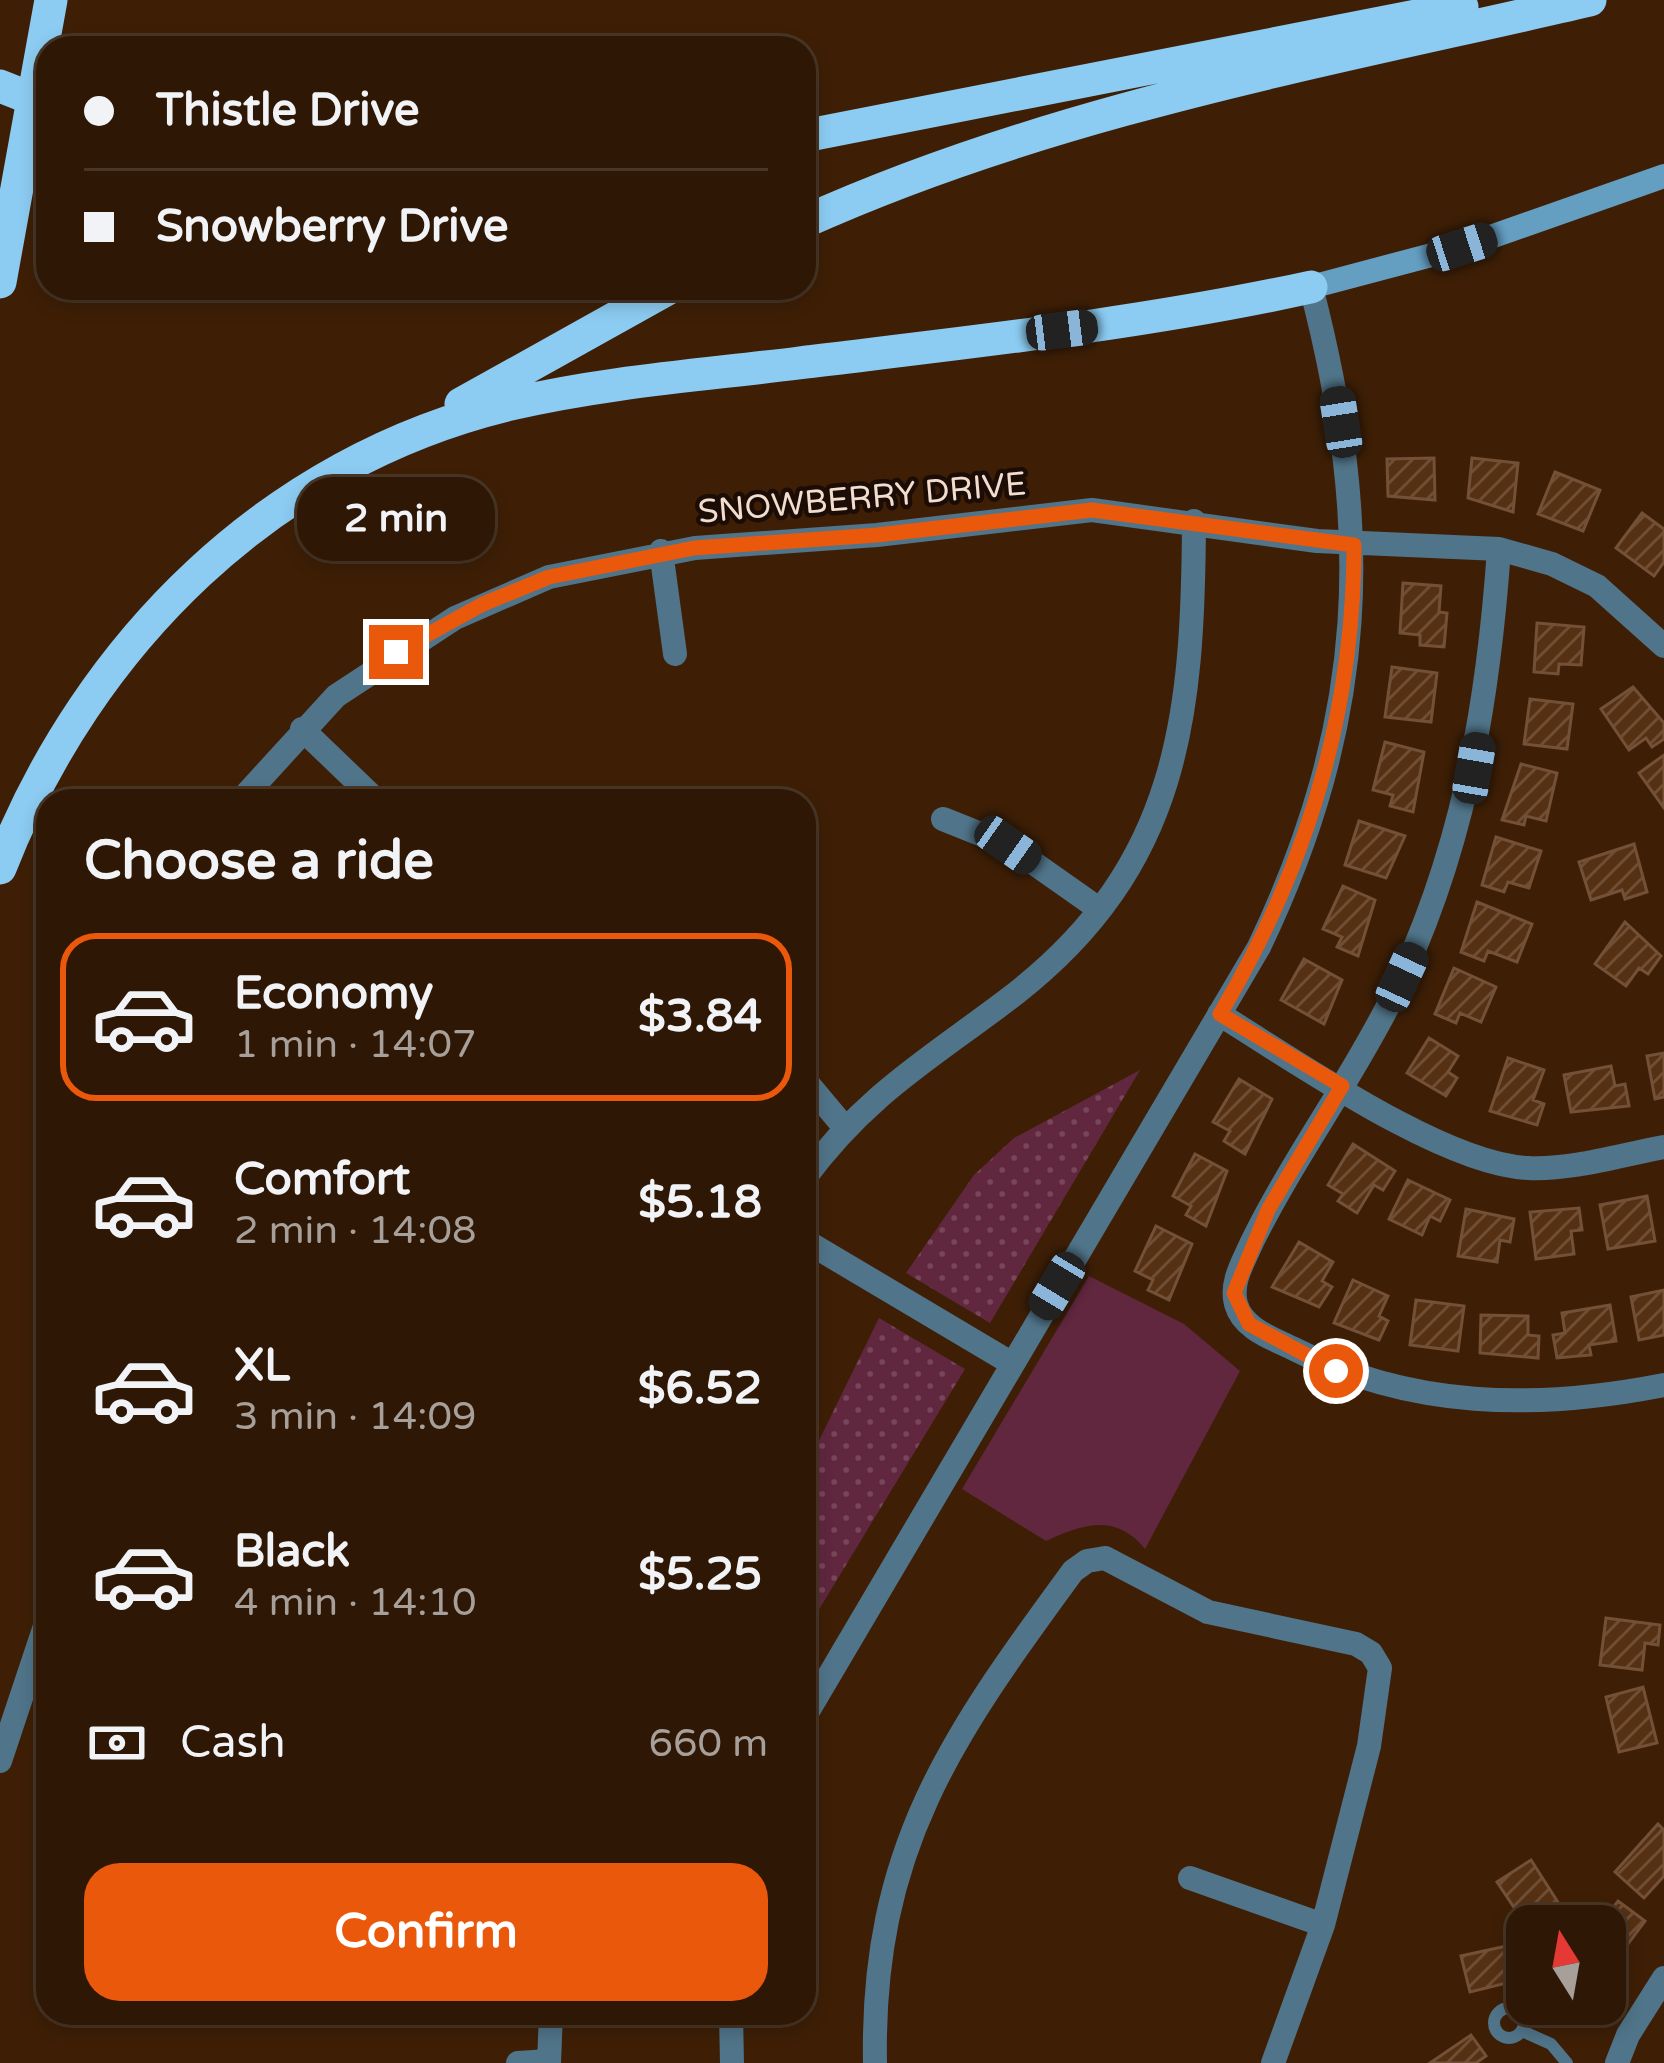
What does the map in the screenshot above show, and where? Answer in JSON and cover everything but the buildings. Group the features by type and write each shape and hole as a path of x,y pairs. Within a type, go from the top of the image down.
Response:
{"highway":[{"path":"44,36 51,0"},
{"path":"816,134 1497,0"},
{"path":"816,217 939,168 1127,110 1590,0"},
{"path":"0,282 36,83"},
{"path":"0,86 36,101"},
{"path":"359,460 460,419 554,395 1122,322 1311,287"},
{"path":"36,789 54,751 101,679 157,612 251,527 359,460 647,300"},
{"path":"0,868 36,790"}],"main road":[{"path":"1311,287 1462,247 1664,176"}],"street":[{"path":"816,1697 1220,1014 1279,906 1324,778 1348,651 1354,545 1336,392 1311,287"},
{"name":"SNOWBERRY DRIVE","path":"250,789 302,729 365,673 469,610 549,577 661,551 1120,510 1354,545 1499,549 1552,564 1597,586 1664,646"},
{"path":"816,1164 845,1128 915,1063 1037,975 1099,909 1150,827 1178,745 1192,667 1194,521"},
{"path":"1499,549 1490,668 1462,815 1412,954 1252,1242 1235,1284 1238,1310 1256,1330 1336,1371 1428,1395 1541,1402 1664,1384"},
{"path":"661,551 675,654"},
{"path":"302,729 364,789"},
{"path":"943,819 1008,845 1099,909"},
{"path":"1220,1014 1442,1146 1508,1166 1553,1167 1664,1147"},
{"path":"816,1093 845,1128"},
{"path":"816,1247 1011,1363"},
{"path":"874,2063 884,1925 921,1805 977,1702 1073,1571 1096,1558 1115,1560 1208,1612 1356,1644 1376,1660 1381,1677 1369,1746 1323,1925 1273,2063"},
{"path":"0,1761 36,1653"},
{"path":"1190,1878 1323,1925"},
{"path":"1617,2063 1644,2006 1664,1978"},
{"path":"518,2063 549,2062 551,2025"},
{"path":"731,2025 732,2063"}],"lane":[{"path":"1522,2031 1551,2044 1567,2063"}],"shaded area":[{"path":"1140,1070 990,1323 906,1273 974,1175 1014,1138"},
{"path":"1089,1276 1184,1324 1240,1371 1145,1549 1111,1526 1073,1530 1046,1541 962,1489"},
{"path":"879,1318 965,1369 816,1614 816,1447"}],"route":[{"path":"396,652 511,591 588,566 661,551 877,535 1092,510 1147,513 1354,545 1344,683 1324,778 1279,906 1220,1014 1342,1086 1268,1210 1234,1293 1238,1310 1256,1330 1336,1371"}]}
